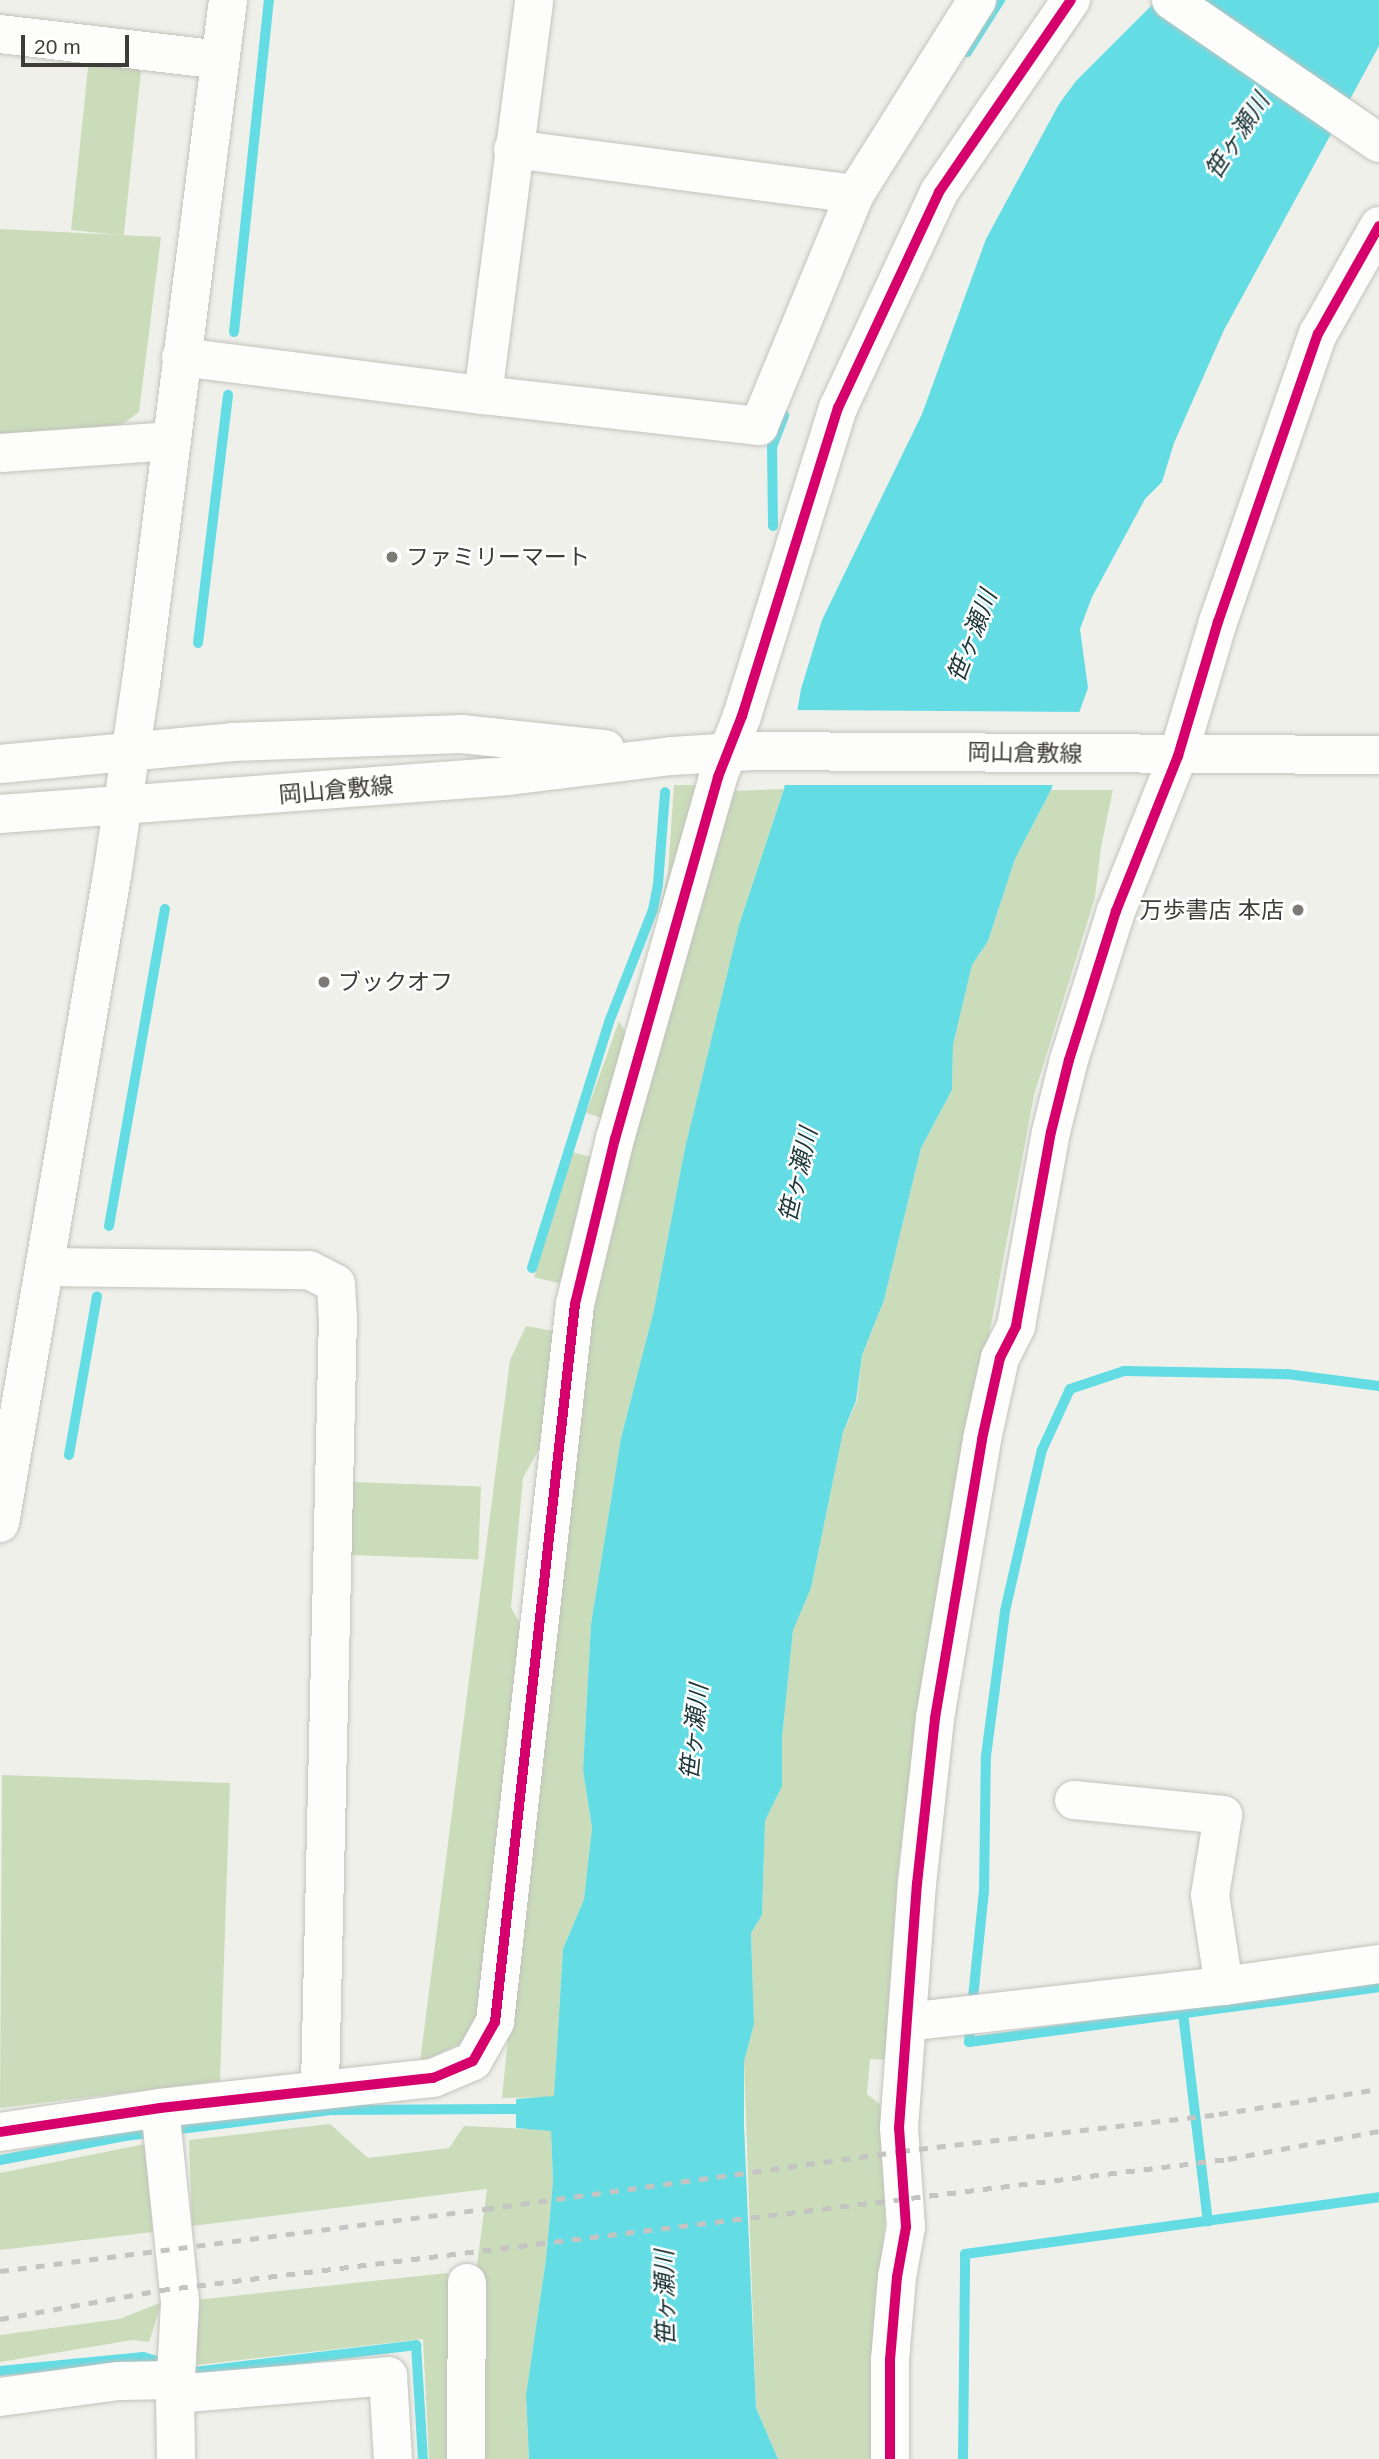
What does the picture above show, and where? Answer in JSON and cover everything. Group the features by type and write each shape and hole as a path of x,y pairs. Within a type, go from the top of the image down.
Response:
{"street":[{"path":"0,1523 4,1476 45,1267 131,752 228,0"},
{"path":"483,395 534,0"},
{"path":"181,357 759,426 855,194 976,0"},
{"path":"0,2132 162,2122 320,2089 433,2078 473,2061 495,2022 575,1304 615,1139 740,751 838,408 939,192 1071,0"},
{"path":"1171,0 1379,143"},
{"path":"0,34 220,60"},
{"path":"513,149 855,194"},
{"path":"890,2459 890,2360 897,2277 906,2227 899,2128 917,1884 935,1718 982,1440 1000,1358 1016,1326 1051,1132 1069,1060 1116,911 1168,755 1218,622 1318,334 1379,226"},
{"path":"1278,450 1379,269"},
{"path":"0,453 171,442"},
{"name":"岡山倉敷線","path":"0,764 232,742 462,734 672,756"},
{"name":"岡山倉敷線","path":"0,814 509,776 672,756 740,751 1379,755"},
{"path":"45,1267 309,1270 336,1284 338,1317 320,2089"},
{"path":"1074,1800 1223,1815 1210,1895 1224,1986"},
{"path":"907,2022 1224,1986 1379,1964"},
{"path":"162,2122 180,2303 176,2376 176,2459"},
{"path":"466,2459 467,2283"},
{"path":"0,2397 176,2376 388,2376 393,2459"}],"green space":[{"path":"89,59 142,65 124,236 71,230"},
{"path":"0,229 161,237 139,412 116,429 0,436"},
{"path":"674,785 697,785 656,925 668,872"},
{"path":"784,789 739,925 685,1148 654,1310 621,1438 591,1624 583,1770 592,1828 584,1899 563,1949 554,2097 502,2098 554,1581 587,1307 733,791"},
{"path":"1051,790 1113,790 1101,847 1095,897 1034,1095 916,1726 898,1870 888,2018 890,2060 870,2059 867,2094 880,2104 885,2216 878,2355 877,2459 778,2459 756,2408 744,2062 754,2024 751,1933 762,1915 765,1821 782,1786 782,1738 793,1629 811,1588 843,1432 857,1401 862,1355 884,1300 921,1148 952,1090 953,1045 972,965 988,941 1015,859"},
{"path":"619,1021 626,1033 602,1118 586,1113"},
{"path":"572,1152 591,1157 570,1273 558,1283 534,1277"},
{"path":"526,1326 554,1331 558,1347 539,1449 523,1478 511,1607 520,1624 481,2007 462,2043 420,2062 510,1360"},
{"path":"352,1482 481,1487 478,1559 349,1555"},
{"path":"2,1775 230,1783 220,2081 0,2108"},
{"path":"330,2124 368,2158 449,2148 464,2126 551,2130 553,2181 546,2259 526,2395 529,2459 475,2459 477,2265 487,2189 192,2226 189,2140"},
{"path":"145,2144 153,2232 0,2250 0,2173"},
{"path":"447,2273 460,2295 458,2459 429,2459 423,2339 197,2365 195,2300"},
{"path":"162,2302 149,2342 133,2340 0,2362 0,2335 119,2319"}],"water":[{"name":"笹ヶ瀬川","path":"1157,0 1379,0 1379,46 1224,330 1174,443 1162,482 1145,499 1092,597 1080,629 1088,688 1051,790 1015,859 988,941 972,965 953,1045 952,1090 921,1148 884,1300 862,1355 856,1401 843,1432 811,1588 793,1630 782,1738 782,1786 765,1821 762,1915 751,1933 754,2024 744,2062 744,2124 756,2408 778,2459 529,2459 526,2395 546,2259 553,2181 551,2131 516,2128 516,2099 554,2096 563,1949 584,1899 592,1828 583,1770 591,1624 621,1438 654,1310 685,1148 739,925 784,789 801,689 822,620 922,414 986,239 1059,104 1076,81"}],"pier":[{"path":"795,710 1083,712 1057,785 781,785"}],"waterway":[{"path":"234,332 269,0"},
{"path":"967,52 1000,0"},
{"path":"198,643 228,395"},
{"path":"773,526 772,447 784,415"},
{"path":"532,1268 609,1022 653,910 658,884 665,792"},
{"path":"109,1226 165,909"},
{"path":"69,1455 97,1296"},
{"path":"972,2007 984,1891 986,1756 1005,1611 1042,1450 1070,1389 1124,1371 1287,1374 1379,1386"},
{"path":"971,2023 969,2042 1379,1987"},
{"path":"1183,2013 1208,2222"},
{"path":"0,2160 125,2136 330,2110 529,2109"},
{"path":"963,2459 965,2254 1379,2197"},
{"path":"0,2371 143,2357 194,2372 416,2345 423,2459"}],"railway":[{"path":"0,2271 485,2209 901,2151 1219,2114 1379,2089"},
{"path":"0,2319 161,2290 1228,2159 1379,2131"}],"cycle path":[{"path":"0,2132 160,2108 433,2078 473,2061 495,2022 575,1304 615,1139 718,777 742,716 838,408 939,192 1071,0"},
{"path":"890,2459 890,2360 897,2277 906,2227 899,2128 917,1884 935,1718 982,1439 1000,1358 1016,1326 1051,1132 1069,1060 1116,911 1178,756 1218,622 1318,334 1379,226"}],"place":[{"name":"ファミリーマート","path":"392,557"},
{"name":"万歩書店 本店","path":"1298,910"},
{"name":"ブックオフ","path":"324,982"}]}
